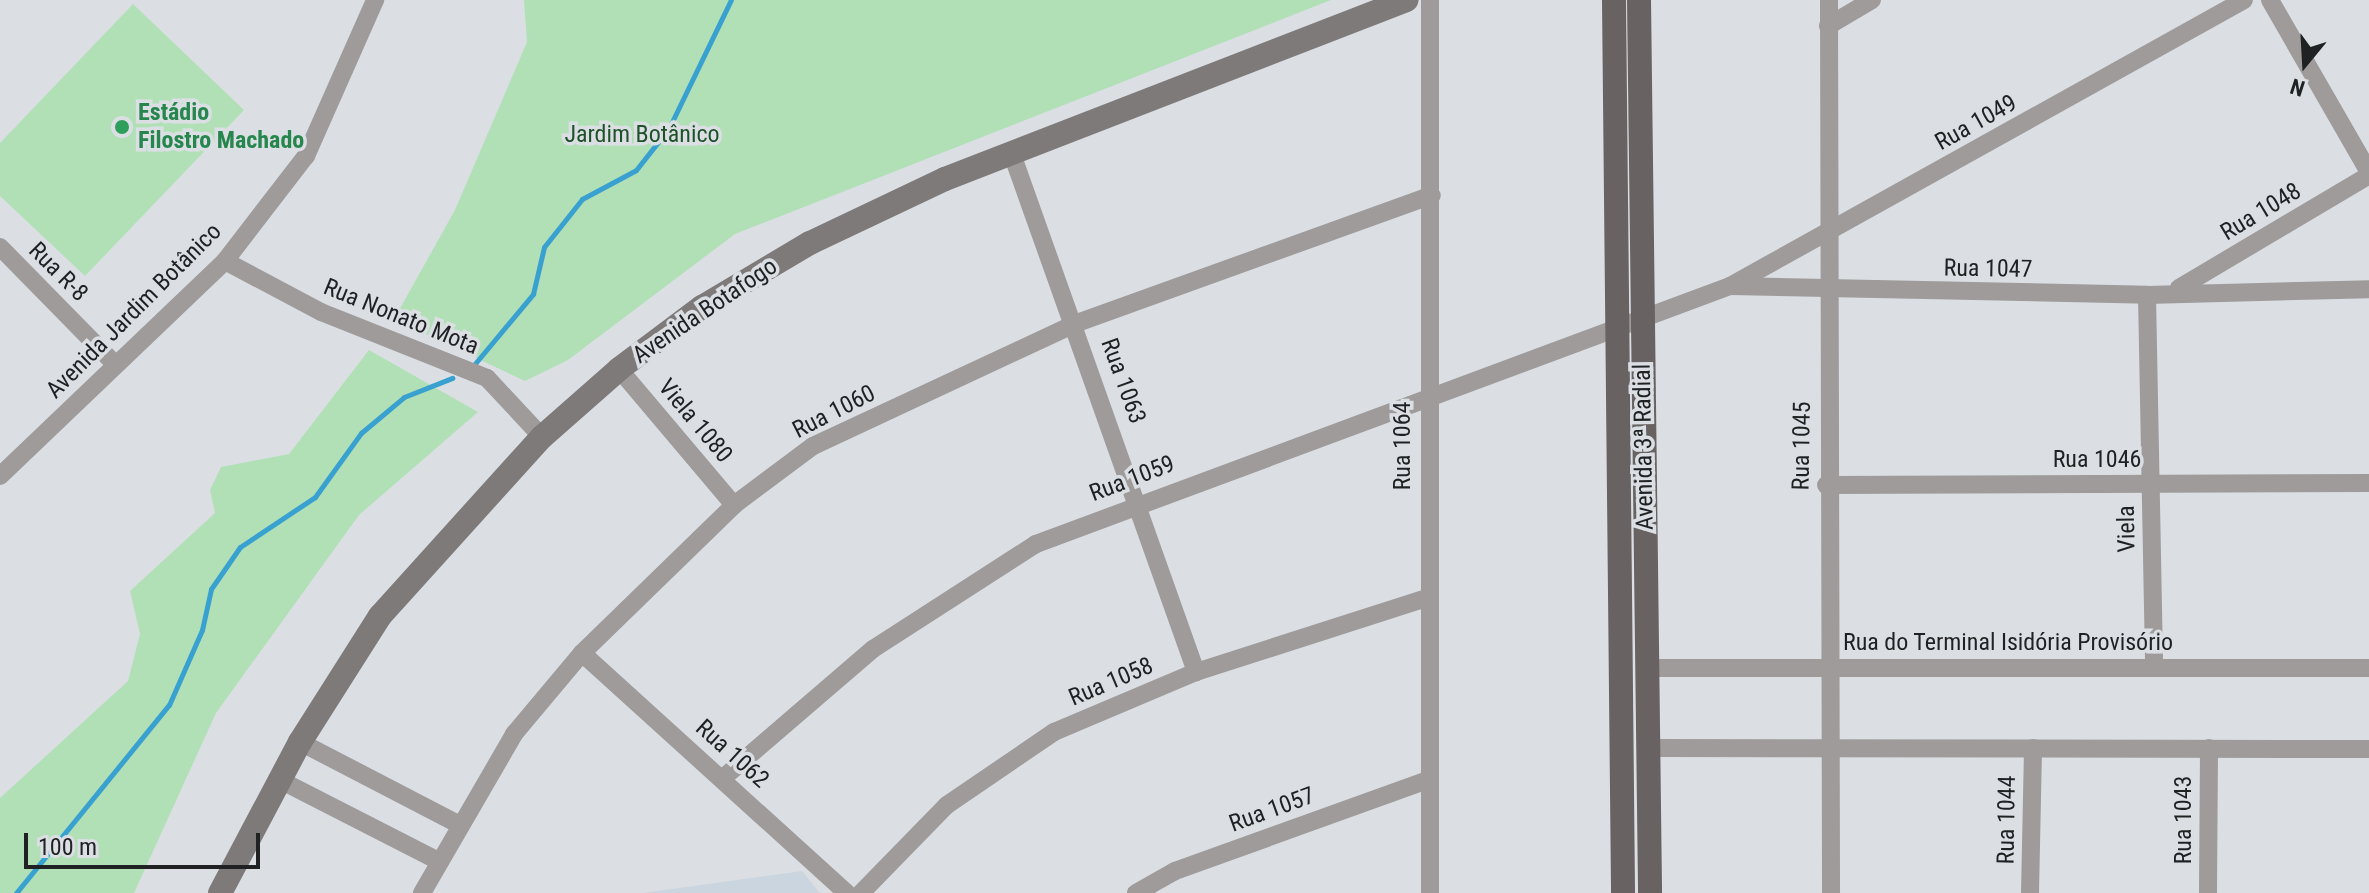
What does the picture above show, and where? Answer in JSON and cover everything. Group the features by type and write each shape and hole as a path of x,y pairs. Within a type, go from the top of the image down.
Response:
{"main road":[{"name":"Avenida 3ª Radial","path":"1614,0 1623,893"},
{"name":"Avenida 3ª Radial","path":"1639,0 1650,893"},
{"path":"1621,483 1629,506 1632,657 1648,668"},
{"path":"1620,797 1631,757 1649,748"}],"street":[{"name":"Avenida Jardim Botânico","path":"0,476 225,261 306,156 375,0"},
{"name":"Avenida Botafogo","path":"220,893 300,742 380,616 542,437 619,369 702,307 810,243 1012,154 1406,0"},
{"name":"Rua 1064","path":"1430,0 1432,195 1427,399 1430,893"},
{"name":"Rua 1045","path":"1829,0 1826,667 1831,893"},
{"path":"1828,26 1872,0"},
{"name":"Rua 1049","path":"1730,286 2244,0"},
{"path":"2270,0 2369,174"},
{"name":"Rua 1063","path":"1012,154 1140,500 1196,672"},
{"name":"Rua 1048","path":"2177,289 2369,174"},
{"name":"Rua 1060","path":"422,893 458,824 514,734 582,653 734,505 813,446 1077,323 1432,195"},
{"name":"Rua R-8","path":"0,247 116,365"},
{"name":"Rua Nonato Mota","path":"225,261 321,312 444,357 487,378 542,437"},
{"name":"Rua 1047","path":"1615,331 1730,286 1828,291 2147,295 2177,289 2369,289"},
{"name":"Viela","path":"2147,295 2154,667"},
{"name":"Rua 1059","path":"723,778 873,649 1036,544 1140,500 1615,331"},
{"name":"Viela 1080","path":"619,369 734,505"},
{"name":"Rua 1046","path":"1826,485 2369,483"},
{"name":"Rua 1058","path":"861,893 947,805 1054,732 1196,672 1427,598"},
{"name":"Rua 1062","path":"582,653 847,893"},
{"name":"Rua do Terminal Isidória Provisório","path":"1648,668 2369,668"},
{"path":"300,742 458,824"},
{"path":"1649,748 2369,749"},
{"name":"Rua 1044","path":"2030,893 2033,748"},
{"name":"Rua 1043","path":"2208,893 2209,748"},
{"path":"280,780 438,861"},
{"name":"Rua 1057","path":"1136,893 1175,871 1428,780"}],"shaded area":[{"path":"802,871 820,893 643,893"}],"green space":[{"name":"Jardim Botânico","path":"524,0 1331,0 735,234 568,360 525,381 394,319 455,210 527,42"},
{"name":"Estádio Filostro Machado","path":"133,4 244,110 85,276 0,196 0,143"},
{"path":"369,350 478,412 359,515 216,713 134,893 0,893 0,798 128,681 140,634 130,591 215,513 210,490 221,467 289,454"}],"waterway":[{"path":"473,366 533,294 544,247 582,199 636,170 669,128 731,0"},
{"path":"16,893 169,705 202,630 211,589 240,547 315,497 361,433 404,397 452,378"}],"place":[{"name":"Estádio Filostro Machado","path":"122,127"}]}
